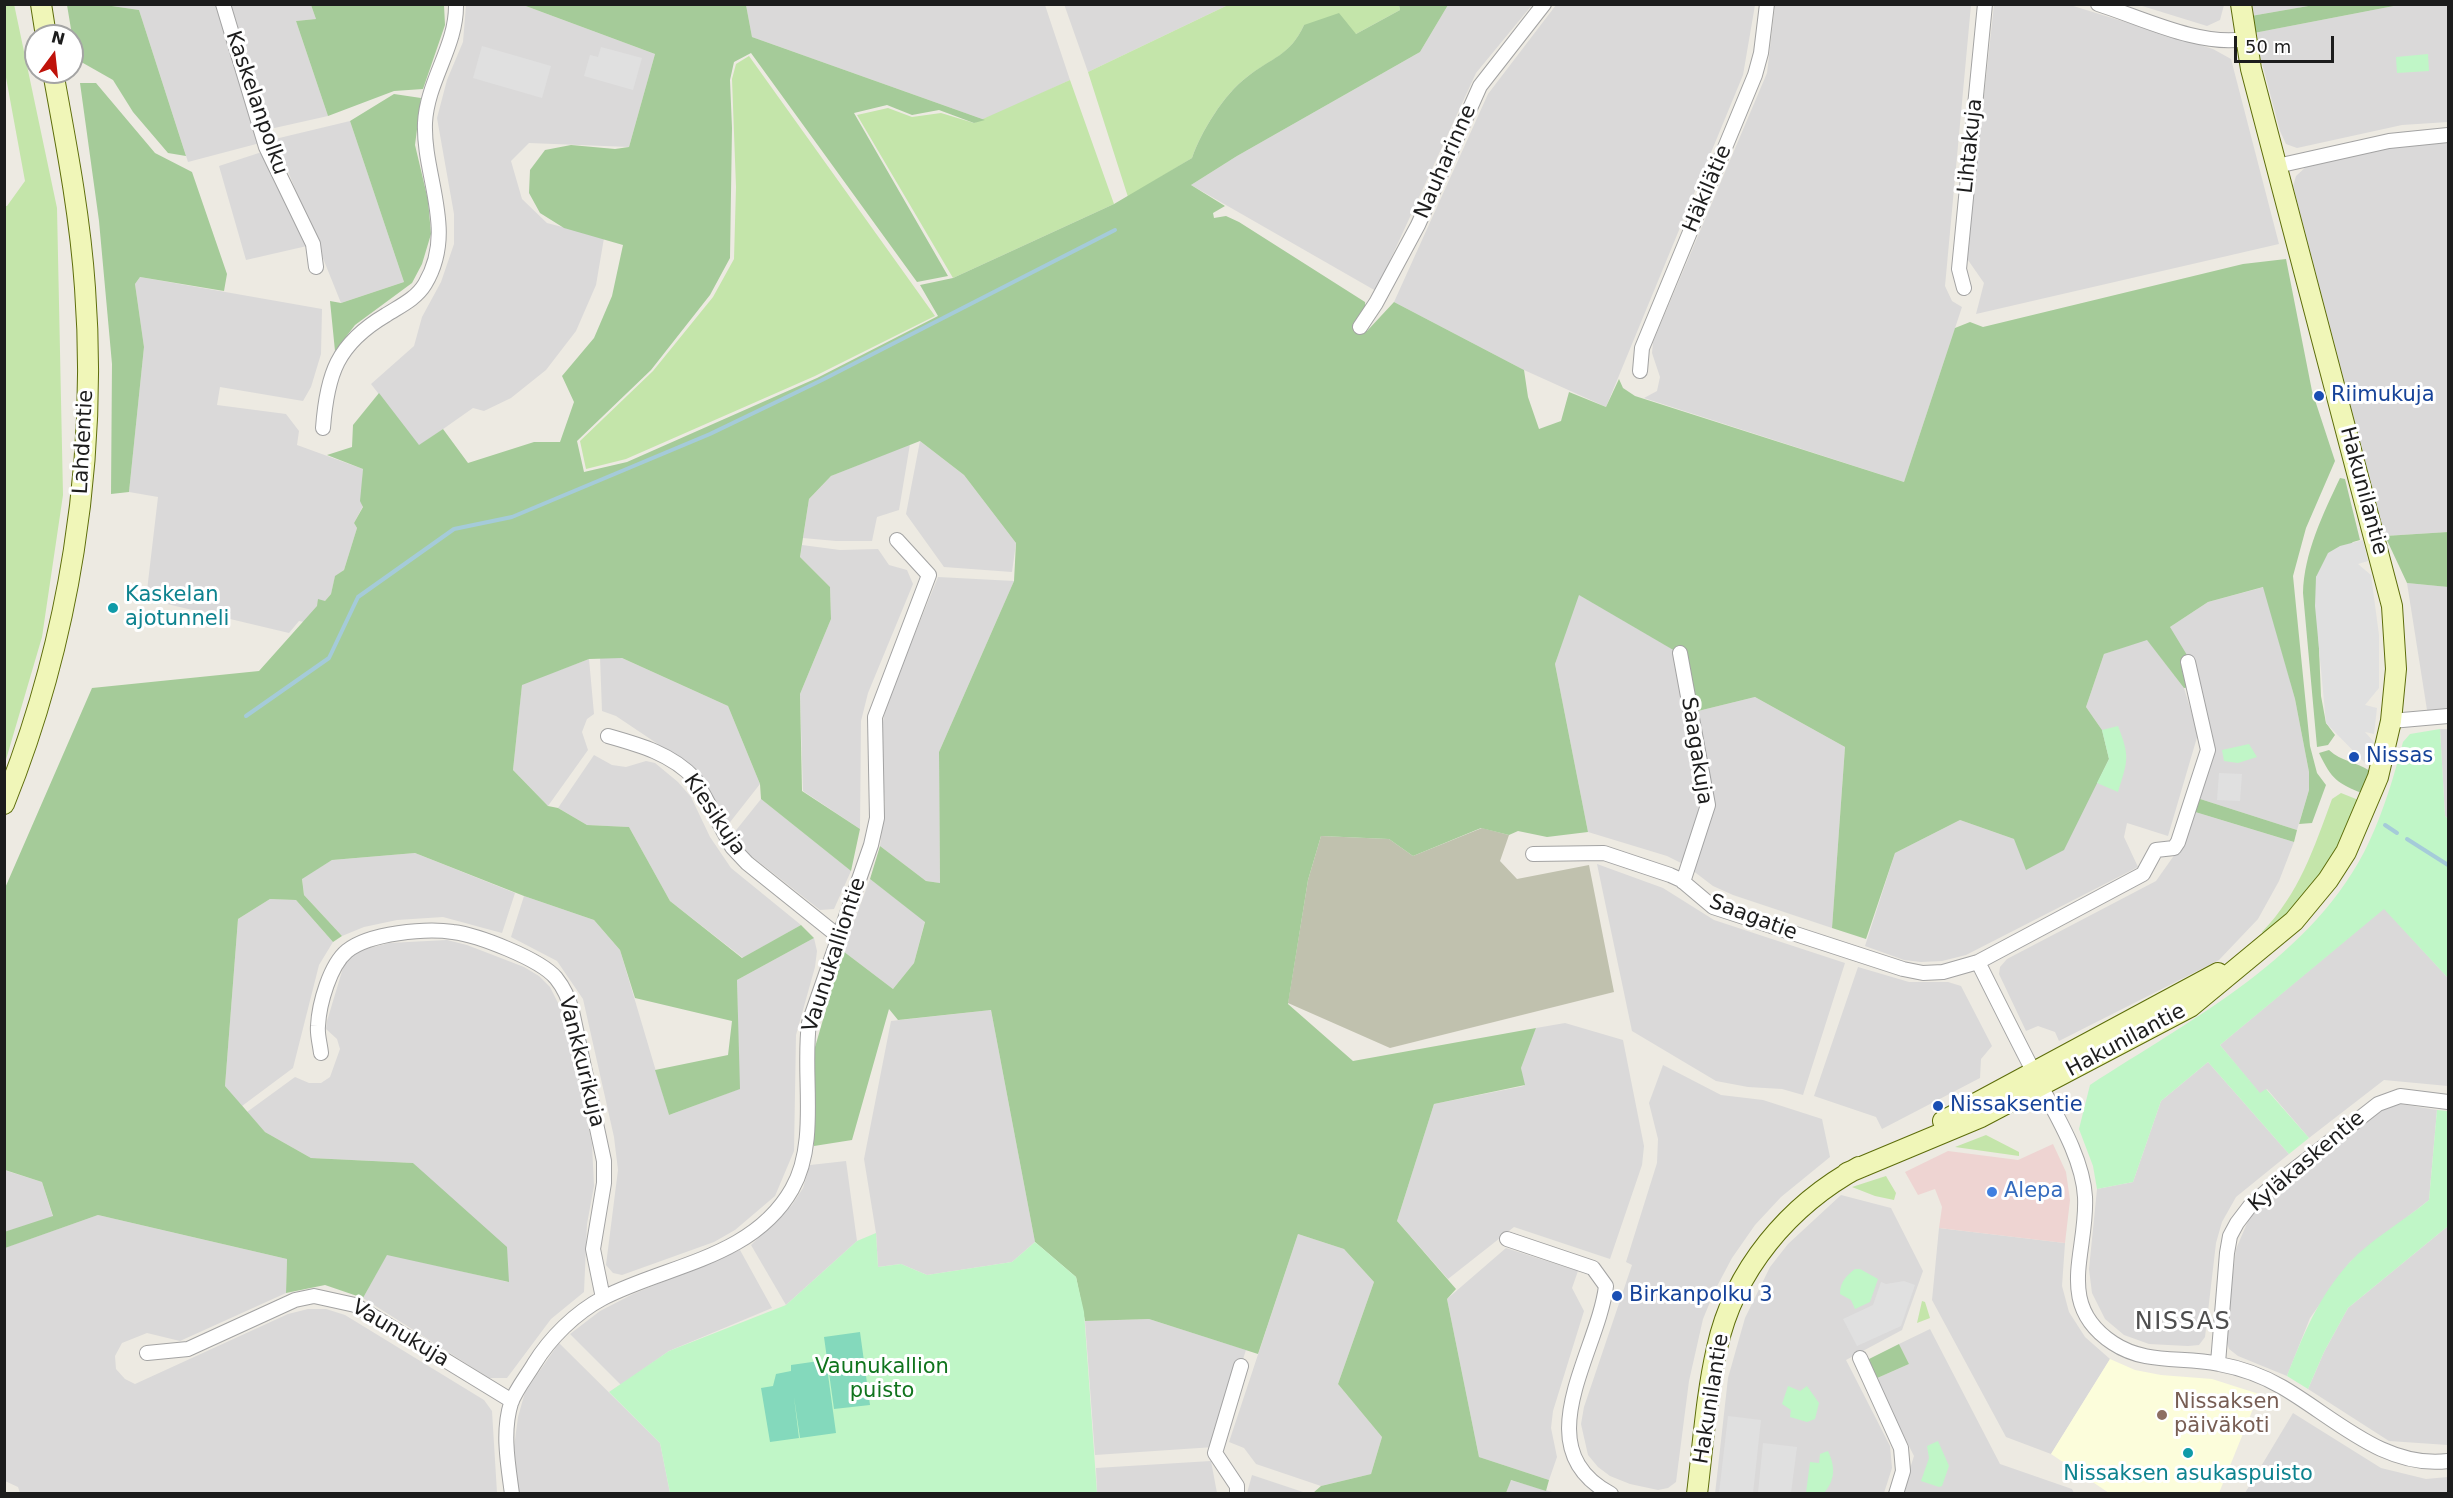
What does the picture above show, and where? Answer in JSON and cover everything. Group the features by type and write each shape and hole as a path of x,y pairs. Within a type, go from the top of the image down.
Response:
{"street":[{"path":"41,4 44,24"},
{"name":"Kaskelanpolku","path":"223,4 266,147 313,244 316,267"},
{"path":"323,428 326,392 336,363 362,331 414,297 430,273 439,219 437,197 427,160 425,122 436,73 455,27 456,4"},
{"name":"Nauharinne","path":"1360,327 1376,303 1418,225 1480,86 1544,4"},
{"name":"Häkilätie","path":"1640,371 1641,348 1755,75 1767,4"},
{"name":"Lihtakuja","path":"1964,288 1959,269 1985,4"},
{"path":"2098,4 2208,40 2230,42 2245,39"},
{"name":"Hakunilantie","path":"1697,1494 1713,1365 1732,1302 1758,1256 1779,1230 1815,1195 1847,1173 1981,1117 2037,1079 2190,1007 2263,949 2310,903 2354,836 2378,777 2391,721 2396,660 2388,588 2245,39 2241,4"},
{"name":"Lahdentie","path":"4,804 17,772 53,649 70,581 81,495 87,388 85,285 73,182 55,84"},
{"path":"2277,166 2389,141 2448,135"},
{"name":"Vaunukalliontie","path":"512,1494 506,1442 512,1401 550,1341 578,1315 603,1299 718,1253 744,1238 781,1206 800,1174 807,1140 806,1047 809,1023 871,845 877,818 874,717 929,575 897,540"},
{"name":"Saagakuja","path":"1680,653 1708,805 1683,882"},
{"name":"Saagatie","path":"1533,854 1604,854 1670,874 1713,907 1903,969 1923,973 1944,972 1978,962 2143,874 2156,850 2174,848 2178,842 2208,750 2188,662"},
{"path":"2391,721 2448,717"},
{"name":"Kiesikuja","path":"608,736 651,748 688,772 695,779 726,838 739,855 838,936"},
{"name":"Vankkurikuja","path":"321,1053 317,1027 330,973 336,962 347,951 369,940 415,932 454,932 536,962 556,977 568,996 602,1145 604,1182 593,1249 594,1264 603,1299"},
{"path":"1978,962 2037,1079 2081,1175 2085,1198 2077,1286 2083,1310 2095,1327 2111,1342 2129,1352 2158,1359 2218,1363 2268,1379 2373,1445 2404,1459 2448,1461"},
{"name":"Kyläkaskentie","path":"2218,1363 2230,1236 2250,1206 2378,1104 2400,1096 2448,1102"},
{"path":"1507,1239 1593,1268 1606,1286 1603,1312 1571,1402 1568,1422 1576,1460 1587,1476 1611,1494"},
{"name":"Vaunukuja","path":"147,1353 188,1349 295,1300 314,1296 355,1305 512,1401"},
{"path":"1860,1358 1901,1448 1903,1471 1896,1494"},
{"path":"1237,1494 1237,1486 1215,1453 1241,1366"}],"shaded area":[{"path":"1064,4 1228,5 1088,72"},
{"path":"2250,4 2314,5 2251,16"},
{"path":"105,5 217,5 260,143 188,162 139,10"},
{"path":"231,5 311,5 316,19 296,21 328,116 270,129"},
{"path":"466,5 523,5 655,54 629,147 529,143 511,161 522,199 547,223 604,238 596,285 576,331 546,370 511,398 484,411 473,408 419,446 371,384 414,346 422,317 441,282 454,244 454,214 437,118 447,80 463,42"},
{"path":"746,5 1045,5 1070,80 985,120 752,37"},
{"path":"1448,5 1532,5 1476,73 1376,291 1191,185 1237,156 1420,52"},
{"path":"1556,5 1755,5 1743,75 1606,407 1524,370 1394,302 1488,94"},
{"path":"1775,5 1971,5 1945,286 1952,301 1962,307 1904,482 1644,398 1657,391 1660,377 1652,353 1653,342 1767,73"},
{"path":"1994,5 2070,5 2213,49 2231,59 2279,244 1976,314 1984,283 1968,260 1967,250"},
{"path":"2139,5 2224,5 2220,20 2207,26"},
{"path":"2399,5 2448,5 2448,122 2402,125 2297,148 2286,144 2280,131 2254,33"},
{"path":"482,46 551,66 542,98 473,78"},
{"path":"601,47 642,58 633,90 584,76 590,55 598,57"},
{"path":"350,121 404,282 341,303 275,139"},
{"path":"2448,143 2448,532 2385,536 2293,186 2296,176 2308,165 2397,146"},
{"path":"265,151 307,246 246,260 219,166"},
{"path":"140,277 322,309 321,354 311,387 303,401 220,387 217,405 286,414 299,431 297,445 363,469 361,501 363,506 354,523 357,528 344,570 335,577 331,594 325,601 304,622 299,621 289,633 146,599 158,497 129,492 144,347 135,284"},
{"path":"920,441 964,475 1016,543 1012,572 944,567 906,514"},
{"path":"910,444 899,510 877,517 872,541 803,538 809,499 831,476"},
{"path":"2363,540 2368,561 2358,564 2371,575 2379,635 2379,688 2365,705 2377,708 2374,734 2365,732 2374,742 2367,765 2326,723 2315,606 2316,577 2328,553 2340,546"},
{"path":"802,545 840,550 878,549 889,565 907,570 913,584 868,693 861,721 860,829 803,791 800,694 831,619 830,587 800,557"},
{"path":"938,577 1014,581 939,752 940,883 926,881 880,846 885,805 880,739 884,716 888,700"},
{"path":"2407,583 2448,587 2448,709 2427,710"},
{"path":"2264,587 2295,699 2309,772 2309,790 2297,830 2197,798 2213,744 2170,627 2208,602"},
{"path":"1578,594 1674,650 1701,805 1683,864 1667,856 1588,832 1555,664"},
{"path":"2147,639 2184,688 2198,734 2168,836 2127,823 2124,837 2138,867 1966,955 1942,961 1921,962 1904,960 1865,946 1895,853 1960,820 2014,839 2102,730 2086,707 2104,654"},
{"path":"600,657 622,658 728,706 760,784 727,826 698,771 616,716 602,711"},
{"path":"589,659 594,714 587,719 582,732 588,750 548,806 513,770 522,684"},
{"path":"1755,697 1845,747 1832,928 1733,895 1713,886 1692,870 1713,803 1698,711"},
{"path":"2440,729 2448,729 2448,819 2445,816"},
{"path":"594,755 612,765 626,767 646,761 655,763 678,782 691,797 710,837 731,868 801,925 743,958 670,901 629,827 587,825 558,808"},
{"path":"2219,773 2242,774 2240,801 2217,800"},
{"path":"761,799 851,871 834,909 820,910 750,855 733,834"},
{"path":"2192,811 2294,842 2279,881 2258,919 2219,960 2059,1041 2055,1032 2038,1026 2026,1031 1999,974 2000,967 2007,959 2156,881 2180,847"},
{"path":"1482,828 1509,835 1500,861 1517,879 1589,865 1614,992 1390,1048 1288,1003 1308,880 1321,836 1389,839 1413,856"},
{"path":"415,853 515,893 502,933 443,917 397,920 364,927 342,936 304,895 302,878 332,860"},
{"path":"1597,864 1663,888 1714,920 1845,963 1803,1095 1782,1089 1748,1087 1716,1081 1632,1031"},
{"path":"870,879 925,921 914,963 893,989 843,951"},
{"path":"524,896 594,920 620,950 669,1115 739,1089 737,980 814,938 817,951 815,967 796,1035 794,1151 775,1196 735,1230 714,1242 622,1275 613,1273 606,1265 618,1170 614,1137 583,999 557,961 511,937"},
{"path":"270,899 296,900 333,942 319,965 293,1068 242,1106 225,1086 238,919"},
{"path":"2384,908 2448,978 2448,1086 2384,1080 2309,1138 2267,1089 2260,1094 2220,1045"},
{"path":"447,940 467,945 524,967 539,976 550,987 565,1017 592,1144 594,1186 587,1224 584,1292 551,1319 507,1378 489,1378 363,1298 387,1254 508,1282 413,1163 311,1158 265,1132 247,1112 295,1077 309,1083 321,1083 330,1077 340,1049 337,1039 326,1029 327,1021 346,958 362,950 389,943"},
{"path":"1858,967 1909,982 1948,982 1961,986 1992,1046 1981,1059 1980,1078 1882,1129 1876,1117 1814,1096"},
{"path":"991,1010 1035,1242 1012,1262 927,1275 901,1264 878,1267 876,1233 864,1159 891,1021"},
{"path":"1565,1023 1623,1040 1644,1146 1642,1165 1610,1259 1514,1227 1448,1279 1397,1221 1434,1104 1524,1086 1521,1068 1536,1028"},
{"path":"2208,1062 2289,1154 2236,1197 2222,1222 2216,1243 2205,1337 2199,1345 2149,1344 2124,1335 2105,1319 2092,1293 2089,1269 2097,1189 2133,1182 2161,1101"},
{"path":"1663,1065 1721,1095 1763,1100 1822,1119 1830,1157 1781,1197 1755,1225 1732,1258 1715,1290 1703,1319 1689,1381 1676,1482 1668,1488 1658,1490 1630,1484 1610,1476 1598,1467 1588,1455 1581,1424 1584,1407 1632,1265 1626,1262 1657,1163 1658,1139 1649,1103"},
{"path":"2401,1104 2437,1110 2429,1200 2350,1262 2310,1318 2287,1376 2238,1356 2229,1349 2225,1337 2236,1249 2248,1221 2256,1209 2270,1197 2385,1108"},
{"path":"2053,1144 2066,1172 2070,1200 2065,1243 1939,1228 1942,1207 1935,1189 1918,1195 1905,1172 1948,1151 2018,1160"},
{"path":"846,1161 857,1241 786,1305 751,1245 792,1205 803,1188 810,1165"},
{"path":"4,1170 42,1182 53,1217 5,1232"},
{"path":"1841,1195 1891,1208 1923,1271 1902,1330 1846,1360 1890,1446 1892,1468 1884,1493 1715,1494 1728,1378 1745,1318 1770,1267 1788,1244"},
{"path":"98,1215 287,1259 286,1293 180,1341 147,1333 122,1343 115,1356 116,1369 125,1379 135,1384 288,1314 308,1309 326,1309 345,1315 484,1400 492,1411 497,1493 20,1493 18,1487 5,1481 4,1248"},
{"path":"2448,1226 2448,1445 2389,1441 2308,1389 2324,1352 2348,1308"},
{"path":"1939,1228 2065,1243 2062,1286 2069,1312 2085,1337 2110,1359 2051,1454 2006,1437 1932,1300"},
{"path":"1298,1234 1344,1249 1374,1282 1338,1384 1382,1437 1371,1474 1321,1486 1256,1464 1244,1448 1229,1442"},
{"path":"1506,1248 1578,1271 1572,1288 1584,1311 1553,1411 1551,1428 1557,1457 1549,1480 1479,1457 1447,1299"},
{"path":"740,1250 772,1308 669,1351 621,1385 570,1334 600,1311 633,1294"},
{"path":"1904,1281 1915,1285 1901,1326 1857,1346 1843,1319 1873,1305 1881,1282 1886,1284"},
{"path":"1149,1319 1246,1350 1214,1447 1095,1455 1085,1321"},
{"path":"1930,1329 2000,1464 2072,1489 2074,1493 1902,1493 1914,1456 1875,1379 1909,1364 1899,1344"},
{"path":"559,1343 660,1443 670,1493 518,1494 514,1447 518,1417 525,1392"},
{"name":"Nissaksen päiväkoti","path":"2110,1359 2135,1370 2161,1375 2212,1379 2259,1394 2219,1493 2109,1493 2051,1454"},
{"path":"2293,1413 2381,1468 2426,1479 2448,1477 2448,1493 2245,1493"},
{"path":"1728,1416 1761,1420 1753,1493 1719,1493"},
{"path":"1763,1443 1797,1447 1791,1493 1758,1493"},
{"path":"1211,1461 1217,1493 1097,1493 1096,1468"},
{"path":"1252,1475 1306,1493 1247,1493"},
{"path":"1510,1480 1556,1493 1506,1494"}],"green space":[{"path":"14,4 24,51 24,84 31,84 57,208 63,495 42,637 5,763 4,206 7,206 25,181 5,72 5,5"},
{"path":"67,5 105,5 139,10 186,156 168,153 133,112 113,80 84,64 84,24 70,24"},
{"path":"311,5 444,5 445,25 423,89 394,91 328,116 296,21 316,19"},
{"path":"523,5 746,5 752,37 985,120 974,123 939,110 912,115 887,105 854,113 948,276 917,282 751,53 734,62 730,80 732,128 730,258 710,295 651,370 577,441 584,472 627,462 817,378 938,316 920,285 953,278 1114,204 1192,158 1207,125 1230,93 1256,70 1286,50 1304,25 1339,13 1356,34 1400,10 1399,5 1448,5 1420,52 1237,156 1191,185 1225,206 1213,213 1214,218 1226,216 1239,222 1365,302 1367,331 1394,302 1524,370 1528,397 1539,429 1561,421 1569,392 1606,407 1619,379 1623,388 1635,396 1904,482 1955,328 1970,322 1983,327 2243,264 2286,259 2312,391 2335,461 2306,528 2293,576 2310,746 2317,773 2326,785 2312,823 2299,824 2309,790 2309,772 2295,699 2263,587 2208,602 2170,627 2190,660 2197,686 2184,688 2147,640 2104,654 2086,707 2102,730 2109,759 2064,850 2026,870 2014,839 1960,820 1895,853 1866,939 1832,928 1845,747 1755,697 1698,711 1687,658 1579,595 1555,664 1588,832 1547,837 1518,831 1509,835 1481,828 1413,856 1389,839 1321,836 1308,880 1288,1004 1353,1061 1536,1028 1521,1068 1525,1085 1434,1104 1397,1221 1456,1289 1447,1299 1479,1457 1549,1480 1546,1491 1511,1480 1506,1493 1313,1493 1321,1486 1371,1474 1382,1437 1338,1384 1374,1282 1344,1249 1298,1234 1258,1354 1149,1319 1085,1321 1076,1277 1035,1242 991,1010 898,1020 889,1009 852,1140 814,1146 813,1054 843,951 893,989 914,963 925,922 870,879 880,846 926,881 940,883 939,752 1014,581 1016,543 964,475 920,441 831,476 809,499 800,557 830,587 831,619 800,694 802,791 860,829 851,871 761,799 760,784 728,706 622,658 589,659 522,685 513,770 548,806 558,808 587,825 629,827 670,901 742,958 801,925 814,938 737,980 740,1089 669,1115 655,1070 728,1055 732,1021 635,998 620,950 594,920 524,896 415,853 332,860 302,879 304,895 342,936 333,942 296,900 270,899 238,919 225,1086 265,1132 311,1158 413,1163 507,1247 509,1282 387,1255 363,1298 325,1285 286,1293 287,1259 98,1215 5,1248 4,1232 53,1216 42,1182 5,1170 5,888 92,688 259,671 317,606 318,599 325,601 331,594 335,576 344,570 357,528 354,523 363,507 360,501 363,469 327,455 352,447 353,425 379,393 419,445 443,429 468,463 534,442 560,442 574,402 562,376 594,338 612,296 623,245 564,228 540,213 529,193 530,170 545,150 571,145 615,149 629,147 655,54"},
{"path":"1228,5 1399,5 1400,10 1356,34 1304,25 1287,50 1247,77 1230,93 1207,125 1192,158 1128,197 1088,72"},
{"path":"2314,5 2399,5 2254,33 2251,16"},
{"path":"2428,54 2429,71 2397,73 2396,57"},
{"path":"749,56 935,316 815,376 626,459 586,469 580,441 653,371 713,297 734,259 736,187 732,79 736,64"},
{"path":"1070,80 1114,204 953,278 857,115 888,108 912,117 941,113 974,123"},
{"path":"84,83 96,83 155,153 192,172 227,274 224,291 140,277 135,284 144,347 129,492 111,494 112,364 99,221 80,84"},
{"path":"394,94 421,98 415,145 428,200 431,234 422,264 412,283 355,325 335,351 330,301 341,303 404,282 350,121"},
{"path":"2340,478 2345,479 2360,540 2353,542 2316,577 2321,696 2326,723 2335,735 2328,745 2317,747 2303,593 2304,578 2316,534"},
{"path":"2448,532 2448,587 2407,583 2385,536"},
{"path":"2118,726 2126,759 2118,792 2097,783 2109,759 2102,730"},
{"path":"2440,729 2445,816 2448,819 2448,978 2384,909 2220,1045 2260,1093 2266,1089 2309,1138 2289,1154 2208,1062 2161,1101 2133,1182 2097,1189 2093,1166 2079,1129 2090,1085 2247,982 2284,952 2317,919 2346,883 2369,842 2388,793 2403,742 2410,734"},
{"path":"2249,744 2257,757 2238,763 2224,761 2222,750"},
{"path":"2329,750 2370,771 2364,794 2347,787 2332,775 2319,753"},
{"path":"2341,793 2361,801 2338,851 2303,899 2265,937 2262,932 2286,902 2304,870 2332,799"},
{"path":"2197,798 2297,830 2294,842 2192,811"},
{"path":"2437,1110 2448,1111 2448,1226 2348,1308 2324,1352 2308,1389 2287,1376 2320,1302 2338,1276 2358,1254 2429,1200"},
{"path":"1986,1135 2019,1152 2019,1156 1955,1147"},
{"path":"1886,1176 1896,1193 1894,1200 1852,1187"},
{"name":"Vaunukallion puisto","path":"876,1233 878,1267 901,1264 927,1275 1012,1262 1035,1242 1076,1277 1084,1312 1097,1493 670,1493 660,1443 609,1392 669,1351 786,1305 857,1241"},
{"path":"1855,1269 1860,1269 1878,1279 1870,1302 1855,1309 1851,1300 1840,1294 1844,1280"},
{"path":"1922,1301 1925,1302 1930,1318 1917,1323"},
{"path":"860,1332 870,1405 834,1409 824,1337"},
{"path":"1899,1344 1909,1364 1875,1379 1868,1365 1869,1359"},
{"path":"826,1360 836,1433 800,1438 794,1397 799,1438 770,1442 761,1388 773,1386 776,1374 791,1371 791,1365"},
{"path":"1788,1386 1800,1391 1807,1386 1819,1403 1815,1419 1807,1422 1790,1417 1791,1410 1782,1404"},
{"path":"1938,1441 1949,1466 1942,1486 1939,1487 1921,1481 1929,1458 1927,1446"},
{"path":"1828,1451 1833,1467 1831,1483 1824,1493 1806,1493 1810,1462 1819,1463 1820,1454"}],"waterway":[{"path":"246,716 329,658 358,597 454,529 512,517 710,434 822,380 1115,230"},
{"path":"2385,825 2397,833"},
{"path":"2407,839 2448,865"}],"place":[{"name":"Riimukuja","path":"2319,396"},
{"name":"Kaskelan ajotunneli","path":"113,608"},
{"name":"Nissas","path":"2354,757"},
{"name":"Nissaksentie","path":"1938,1106"},
{"name":"Alepa","path":"1992,1192"},
{"name":"Birkanpolku 3","path":"1617,1296"},
{"name":"Nissaksen päiväkoti","path":"2162,1415"},
{"name":"Nissaksen asukaspuisto","path":"2188,1453"}],"district":[{"name":"NISSAS","path":"2183,1323"}]}
